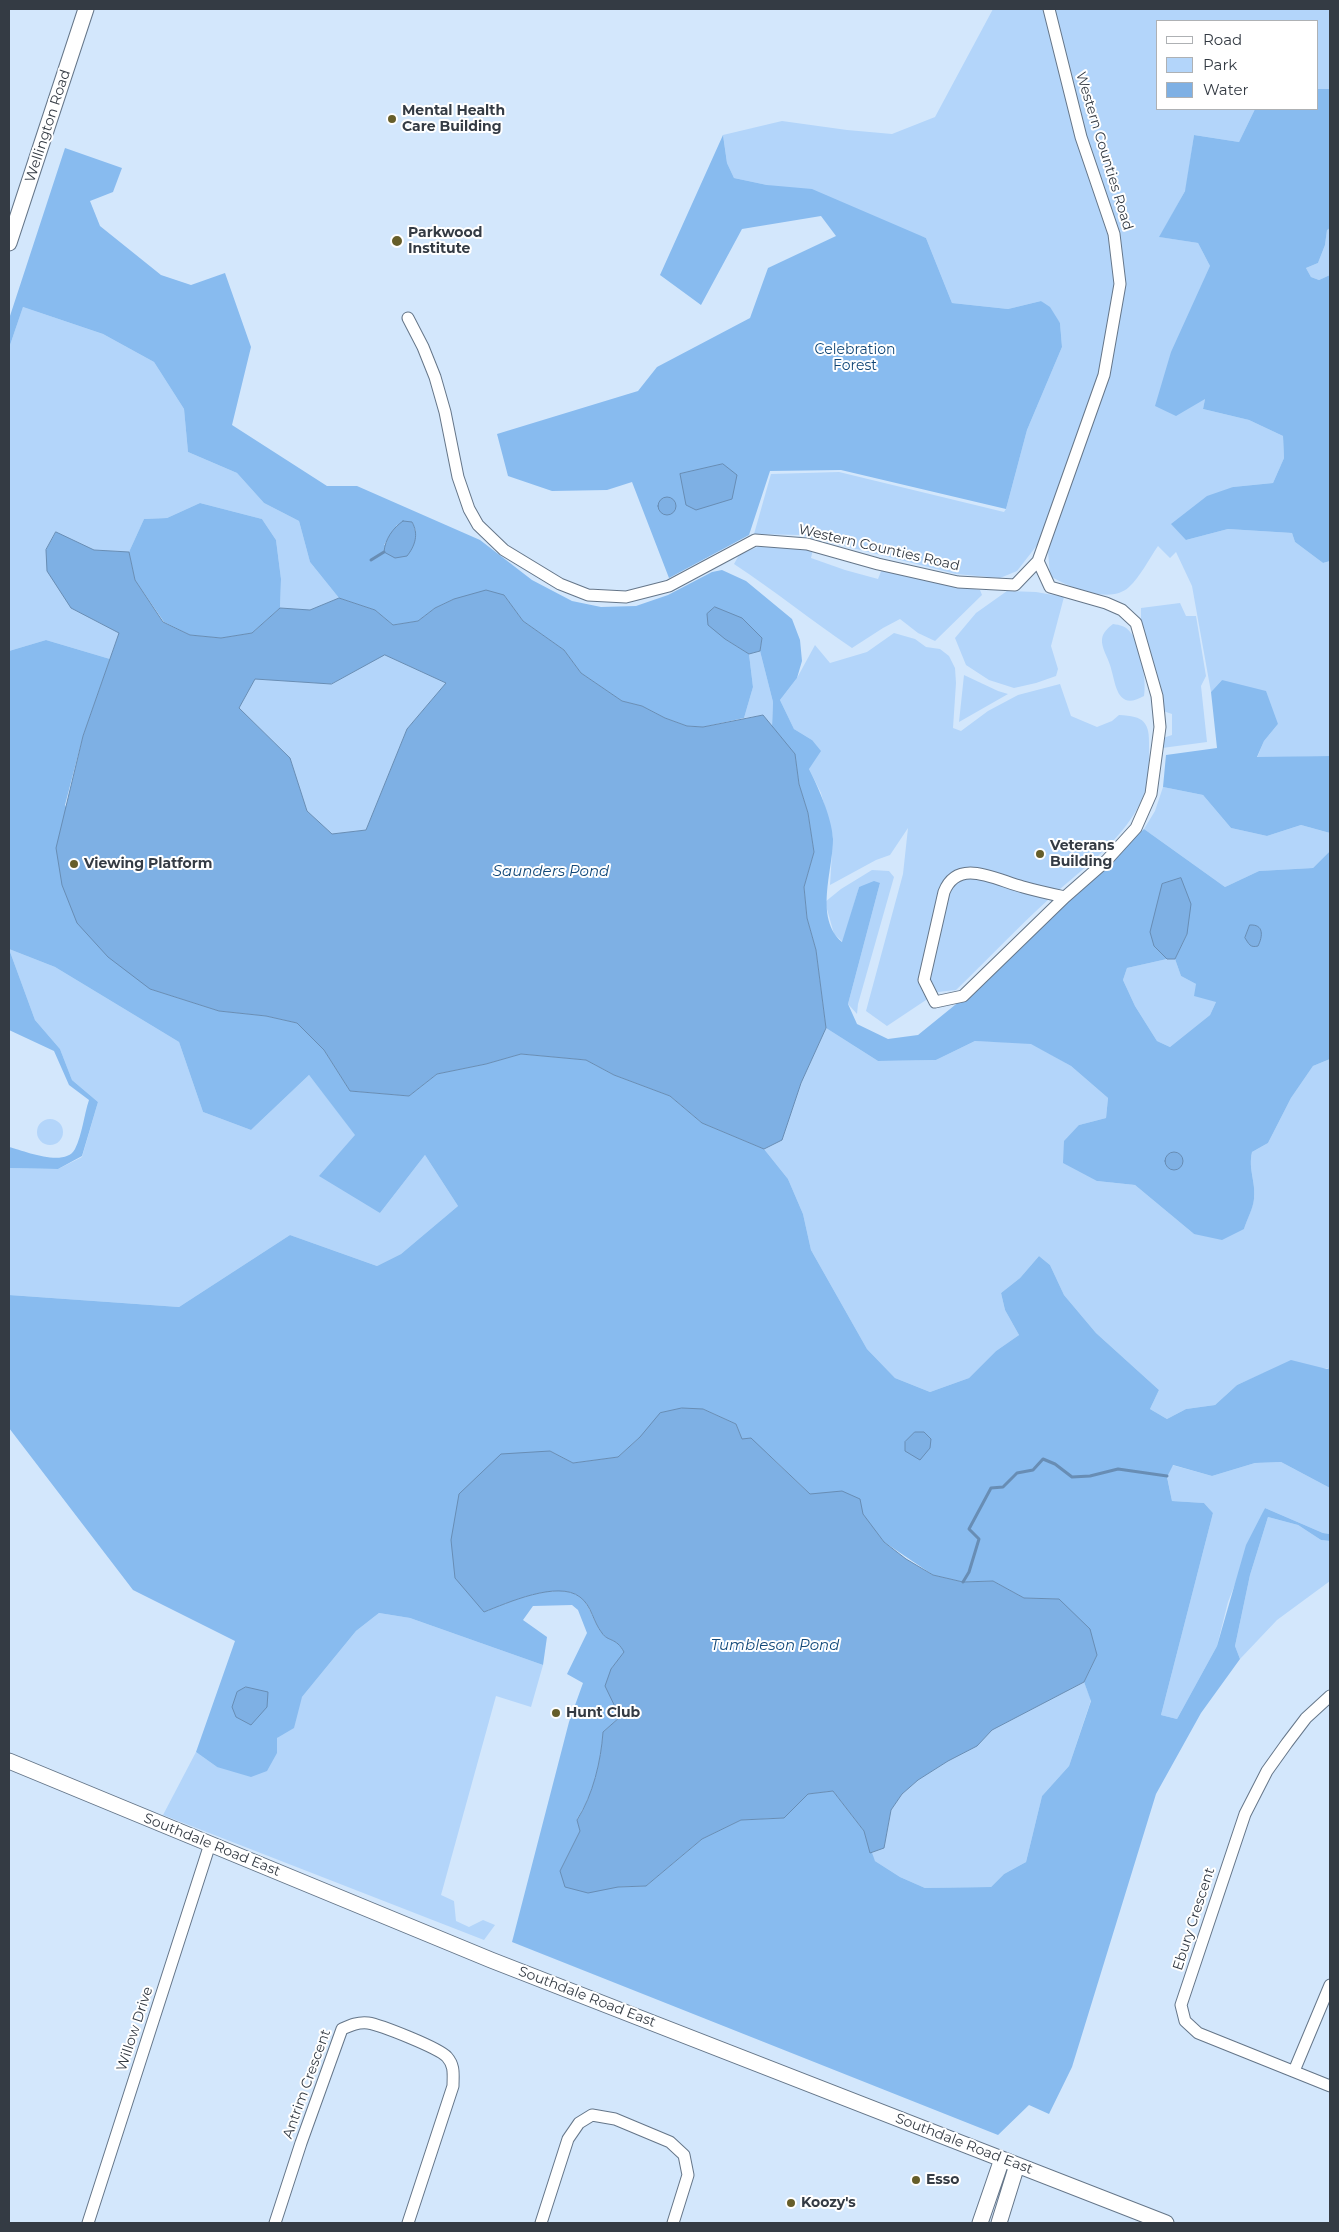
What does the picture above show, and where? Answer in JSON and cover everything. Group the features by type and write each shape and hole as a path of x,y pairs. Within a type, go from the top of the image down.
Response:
{"main road":[{"name":"Wellington Road","path":"9,243 86,9"},
{"name":"Southdale Road East","path":"9,1764 210,1844 491,1960 1166,2223"},
{"path":"980,2223 1002,2159"},
{"path":"999,2223 1017,2165"}],"street":[{"name":"Western Counties Road","path":"408,318 423,347 435,377 445,412 462,494 478,525 487,536 523,563 574,590 606,597 626,597 669,586 755,540 807,544 878,564 958,582 982,585 1015,585 1038,561 1104,375 1114,328 1120,284 1114,234 1081,136 1049,9"},
{"path":"1038,561 1050,587 1106,603 1122,610 1136,623 1157,696 1160,727 1151,794 1136,828 1106,861 1065,897 963,996 934,1002 924,980 944,892 951,880 962,873 977,872 1022,887 1065,897"},
{"name":"Ebury Crescent","path":"1330,1696 1306,1718 1286,1743 1267,1772 1245,1814 1181,2005 1185,2021 1198,2033 1330,2086"},
{"name":"Willow Drive","path":"88,2223 210,1844"},
{"path":"1294,2071 1330,1985"},
{"name":"Antrim Crescent","path":"275,2223 301,2143 342,2029 355,2023 370,2023 438,2049 447,2057 454,2068 453,2086 408,2223"},
{"path":"541,2223 568,2139 578,2123 592,2115 614,2119 670,2142 684,2155 688,2174 673,2223"}],"green space":[{"path":"993,9 1330,9 1330,89 1319,89 1319,20 1156,20 1156,110 1255,110 1239,142 1194,135 1186,189 1160,237 1198,243 1210,266 1205,399 1203,409 1249,420 1283,436 1284,458 1273,483 1233,487 1186,540 1228,529 1292,533 1295,542 1323,563 1330,561 1330,756 1257,758 1264,741 1278,724 1222,680 1211,692 1192,586 1176,552 1170,558 1158,546 1141,573 1129,587 1121,592 1101,594 1078,589 1050,576 1048,551 1059,517 1017,571 1000,578 956,574 801,535 754,534 771,474 839,472 1004,512 1006,509 1027,430 1062,347 1060,323 1041,301 1008,309 952,303 926,238 767,185 734,178 727,163 723,135 782,121 892,134 935,117"},
{"path":"1319,89 1330,89 1330,228 1327,230 1325,245 1318,263 1306,268 1311,277 1319,280 1330,275 1330,561 1323,563 1295,542 1292,533 1228,529 1186,540 1171,524 1207,496 1233,487 1273,483 1284,458 1283,436 1249,420 1203,409 1205,399 1176,416 1155,406 1171,352 1210,266 1198,243 1159,237 1185,191 1194,135 1239,142 1255,110 1319,110"},
{"name":"Celebration Forest","path":"723,135 727,163 734,178 767,185 812,189 926,238 952,303 1008,309 1041,301 1050,307 1060,323 1062,347 1027,430 1006,509 841,470 770,471 749,535 669,578 632,482 607,490 552,491 508,476 497,434 638,391 657,367 750,318 768,268 836,236 821,216 742,229 701,305 660,275"},
{"path":"65,148 122,168 113,192 90,201 100,226 161,275 191,285 225,273 251,347 232,425 327,486 357,486 480,540 532,580 572,601 601,607 636,606 668,595 712,572 722,570 746,581 792,619 800,640 802,661 797,678 780,700 794,729 812,740 821,751 809,769 824,803 832,831 833,839 827,907 829,920 834,932 842,942 859,887 874,881 880,883 848,1004 857,1024 888,1039 918,1035 987,979 1144,829 1225,887 1259,871 1313,868 1330,851 1330,1059 1313,1066 1291,1098 1268,1143 1252,1152 1251,1164 1254,1199 1244,1229 1222,1240 1194,1234 1135,1185 1097,1181 1063,1163 1064,1141 1079,1125 1106,1118 1108,1098 1071,1066 1031,1044 975,1041 936,1060 878,1061 826,1028 816,950 807,918 804,887 814,852 808,813 799,784 795,755 772,727 773,702 760,651 762,638 725,639 749,654 753,687 744,718 703,727 687,726 665,718 642,706 622,701 581,673 564,650 523,621 504,595 454,599 435,608 418,621 393,625 375,610 339,598 310,562 299,521 264,503 237,473 188,452 184,409 154,362 103,334 23,307 9,348 9,319","holes":["412,522 416,531 384,545 397,525","1187,934 1175,959 1181,976 1196,984 1194,996 1216,1002 1210,1015 1170,1047 1157,1041 1135,1006 1123,980 1127,968 1167,959 1154,946"]},
{"path":"1330,228 1330,275 1319,280 1311,277 1306,268 1318,263 1325,245 1327,229"},
{"path":"23,307 103,334 154,362 184,409 188,452 237,473 264,503 299,521 310,562 339,598 310,610 280,608 281,579 276,540 262,519 200,503 167,518 144,519 129,552 94,550 56,533 72,608 119,633 110,659 46,640 9,651 9,348"},
{"path":"200,503 262,519 276,540 281,579 280,608 252,633 221,638 190,635 164,622 135,580 129,552 144,519 167,518"},
{"path":"762,545 813,549 811,558 878,579 882,569 933,582 980,590 982,595 935,641 918,633 900,619 852,648 734,564 739,555"},
{"path":"1007,591 1036,592 1064,597 1051,646 1058,669 1056,676 1014,688 989,680 966,665 955,638 976,613"},
{"path":"1180,603 1186,616 1196,616 1206,676 1201,686 1207,742 1162,748 1163,738 1172,735 1172,714 1163,711 1141,621 1141,608"},
{"path":"1113,624 1123,626 1129,631 1140,654 1145,689 1144,696 1135,700 1123,698 1119,693 1103,645 1103,634"},
{"path":"894,633 915,639 926,647 940,649 949,656 955,668 956,683 953,728 961,731 988,711 1018,695 1060,684 1071,716 1097,727 1112,721 1119,715 1134,717 1144,722 1147,726 1149,738 1149,774 1136,812 1095,859 1037,910 956,990 938,992 887,1026 866,1011 903,874 908,828 890,855 876,860 830,885 833,837 821,793 809,769 812,740 794,729 780,700 797,678 815,645 830,663 867,652"},
{"path":"46,640 110,659 83,736 65,805 150,989 219,1011 266,1016 297,1023 324,1050 350,1091 409,1096 437,1074 486,1064 521,1054 586,1060 614,1075 670,1096 702,1123 764,1149 788,1179 803,1214 811,1250 867,1349 895,1378 930,1392 969,1378 996,1351 1019,1335 1005,1310 1001,1293 1020,1278 1039,1256 1050,1265 1064,1295 1096,1333 1159,1390 1150,1409 1167,1419 1186,1409 1215,1405 1237,1385 1291,1360 1327,1369 1330,1368 1330,1488 1281,1462 1255,1463 1212,1476 1173,1465 1167,1477 1172,1501 1204,1503 1213,1513 1161,1715 1177,1719 1217,1646 1246,1545 1265,1508 1323,1533 1330,1534 1330,1541 1321,1540 1298,1525 1268,1517 1250,1575 1235,1646 1240,1659 1201,1713 1156,1794 1072,2067 1049,2114 1029,2105 998,2135 512,1942 569,1722 583,1683 567,1674 587,1633 578,1610 572,1605 533,1606 523,1620 547,1637 543,1665 410,1618 379,1613 356,1631 302,1697 294,1728 277,1738 277,1753 267,1771 251,1777 217,1767 196,1752 235,1641 133,1590 9,1428 9,1295 179,1307 290,1235 377,1266 401,1254 458,1206 425,1155 380,1213 319,1176 355,1135 309,1075 251,1130 203,1112 179,1042 55,967 9,949 9,651","holes":["703,1409 736,1424 742,1439 767,1453 810,1494 862,1514 884,1542 933,1575 963,1582 993,1581 1024,1598 1059,1599 1097,1655 1084,1682 1091,1701 1069,1766 1042,1796 1026,1862 1004,1874 991,1887 925,1888 900,1877 875,1861 864,1831 833,1791 808,1794 784,1818 741,1820 702,1839 646,1886 618,1887 560,1871 580,1831 577,1819 592,1789 603,1732 620,1717 611,1669 625,1652 619,1644 602,1633 584,1601 571,1592 559,1591 532,1595 484,1612 550,1451 573,1463 618,1457 640,1437"]},
{"path":"760,651 773,702 772,727 763,715 744,718 753,687 749,654"},
{"path":"385,655 446,683 407,729 366,830 332,834 307,811 290,758 239,708 255,679 331,684"},
{"path":"964,675 998,691 1008,694 959,722"},
{"path":"1222,680 1266,691 1278,724 1264,741 1257,757 1330,756 1330,833 1301,825 1267,836 1231,828 1203,795 1163,787 1166,755 1217,748 1211,692"},
{"path":"1163,787 1203,795 1231,828 1267,836 1301,825 1330,833 1330,851 1313,868 1259,871 1225,887 1144,829 1155,811"},
{"path":"872,870 889,871 894,877 858,1004 857,1014 848,1004 880,883 859,887 843,942 834,934 825,902 841,889"},
{"path":"9,949 55,967 179,1042 203,1112 251,1130 309,1075 356,1135 380,1213 425,1155 458,1206 401,1254 377,1266 290,1235 179,1307 9,1295 9,1168 58,1169 82,1157 98,1102 72,1080 60,1049 35,1020"},
{"path":"9,949 35,1020 60,1049 72,1080 98,1102 82,1156 58,1169 9,1168 9,1147 44,1157 54,1158 70,1155 75,1149 89,1100 69,1085 54,1051 9,1030"},
{"path":"1175,959 1181,976 1196,984 1216,1002 1210,1015 1170,1047 1157,1041 1135,1006 1123,980 1127,968"},
{"path":"826,1028 878,1061 936,1060 975,1041 1031,1043 1071,1066 1108,1098 1106,1118 1079,1125 1097,1181 1135,1185 1194,1234 1244,1229 1254,1199 1251,1164 1252,1152 1268,1143 1291,1098 1313,1066 1330,1059 1330,1368 1264,1373 1237,1385 1215,1405 1186,1409 1167,1419 1150,1409 1159,1390 1096,1333 1064,1295 1050,1265 1039,1256 1020,1278 1001,1293 1005,1310 1019,1335 996,1351 969,1378 930,1392 895,1378 867,1349 811,1250 803,1214 788,1179 764,1149 782,1140 801,1083"},
{"path":"50,1119 59,1123 63,1132 59,1141 50,1145 41,1141 37,1132 41,1123"},
{"path":"1281,1462 1330,1488 1330,1534 1323,1533 1265,1508 1228,1602 1217,1646 1177,1719 1161,1715 1213,1513 1204,1503 1172,1501 1167,1476 1172,1465 1212,1476 1255,1463"},
{"path":"1268,1517 1298,1525 1321,1540 1330,1541 1330,1581 1277,1620 1240,1659 1235,1646 1250,1575"},
{"path":"379,1613 410,1618 543,1665 531,1707 496,1696 441,1895 454,1901 456,1921 469,1927 483,1920 495,1925 484,1940 163,1815 196,1752 217,1767 277,1753 277,1738 302,1697 356,1631"},
{"path":"1084,1682 1091,1700 1069,1766 1042,1796 1026,1862 1004,1874 991,1887 925,1888 900,1877 875,1861 870,1853 884,1848 891,1810 902,1794 918,1780 977,1746 992,1730"}],"water":[{"path":"723,464 737,475 732,499 696,510 686,505 680,474"},
{"path":"667,497 673,500 676,506 673,512 667,515 661,512 658,506 661,500"},
{"path":"403,521 412,522 416,535 415,540 407,556 395,558 384,552 385,547 390,534"},
{"name":"Saunders Pond","path":"56,532 94,550 129,552 135,580 163,622 190,635 221,638 252,633 280,608 310,610 339,598 375,610 393,625 418,621 435,608 454,599 486,590 504,595 523,621 564,650 581,673 622,701 642,706 665,718 687,726 703,727 763,715 795,754 799,784 808,813 814,852 804,887 807,918 816,950 826,1028 801,1083 782,1140 764,1149 702,1123 670,1096 614,1075 586,1060 521,1054 486,1064 437,1074 409,1096 350,1091 324,1050 297,1023 266,1016 219,1011 150,989 108,957 77,923 62,885 56,848 83,736 119,633 71,608 47,571 46,550","holes":["385,655 446,683 407,729 366,830 332,834 307,811 290,758 239,708 255,679 331,684"]},
{"path":"715,607 742,618 762,638 760,651 749,654 725,639 708,625 707,614"},
{"path":"1181,878 1191,904 1187,934 1175,959 1167,959 1154,946 1150,932 1162,884"},
{"path":"1250,925 1258,926 1261,931 1258,946 1251,946 1245,938"},
{"path":"1174,1152 1180,1155 1183,1161 1180,1167 1174,1170 1168,1167 1165,1161 1168,1155"},
{"name":"Tumbleson Pond","path":"682,1408 703,1409 736,1424 742,1439 751,1438 810,1494 842,1491 860,1499 863,1514 884,1542 906,1559 933,1575 963,1582 993,1581 1024,1598 1059,1599 1090,1629 1097,1655 1084,1682 992,1730 977,1746 918,1780 902,1794 891,1810 884,1848 870,1853 864,1831 833,1791 808,1794 784,1818 741,1820 702,1839 646,1886 618,1887 588,1893 565,1887 560,1871 580,1831 577,1820 592,1789 603,1732 620,1717 605,1686 611,1669 624,1652 618,1644 604,1636 584,1601 571,1592 546,1592 532,1595 484,1612 455,1578 451,1540 459,1494 501,1454 550,1451 573,1463 618,1457 640,1437 660,1413"},
{"path":"915,1432 924,1432 931,1439 930,1448 920,1460 905,1451 905,1442"},
{"path":"246,1687 268,1692 267,1707 251,1725 236,1717 232,1707 237,1692"}],"waterway":[{"path":"371,560 384,552"},
{"path":"963,1582 969,1572 979,1539 969,1529 991,1488 1003,1487 1017,1473 1033,1470 1043,1459 1055,1464 1072,1477 1090,1476 1118,1469 1167,1476"}],"place":[{"name":"Mental Health Care Building","path":"392,119"},
{"name":"Parkwood Institute","path":"397,241"},
{"name":"Veterans Building","path":"1040,854"},
{"name":"Viewing Platform","path":"74,864"},
{"name":"Hunt Club","path":"556,1713"},
{"name":"Esso","path":"916,2180"},
{"name":"Koozy's","path":"791,2203"}]}
